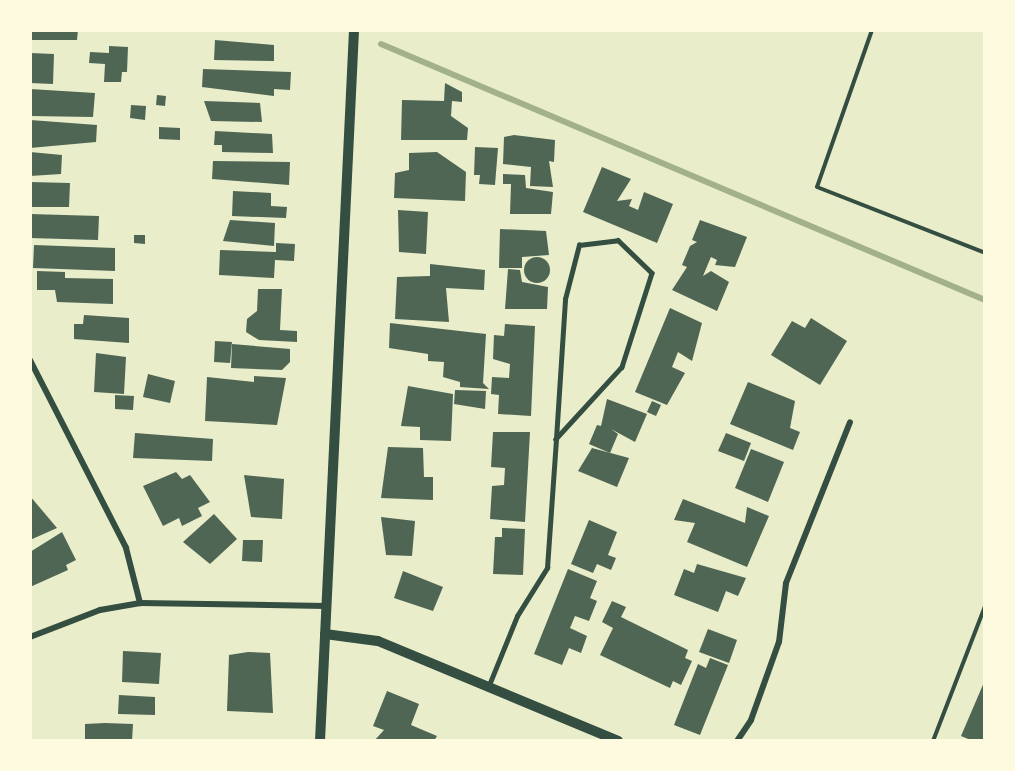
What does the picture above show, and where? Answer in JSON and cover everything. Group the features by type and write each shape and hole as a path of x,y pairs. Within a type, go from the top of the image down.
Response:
{"street":[{"path":"320,741 354,30"},
{"path":"30,360 126,548 140,603"},
{"path":"737,741 751,720 779,642 786,583 850,422"},
{"path":"30,637 100,610 140,603 326,606"},
{"path":"325,634 378,640 618,741"}],"lane":[{"path":"489,685 517,616 547,568 565,300 579,245 618,240 652,273 622,367 556,439"}],"path":[{"path":"872,30 817,187 985,253"},
{"path":"933,741 985,606"}],"building":[{"path":"30,30 78,30 77,40 30,40"},
{"path":"215,40 274,45 274,61 214,60"},
{"path":"109,46 128,47 127,72 122,72 121,82 104,82 105,64 89,63 90,52 109,53"},
{"path":"30,53 54,54 53,84 30,83"},
{"path":"203,69 291,72 290,90 274,89 274,96 202,87"},
{"path":"445,83 462,92 462,102 452,101 451,116 468,128 467,140 401,140 402,100 444,101"},
{"path":"30,89 95,93 93,117 30,116"},
{"path":"157,95 166,96 165,106 156,105"},
{"path":"204,101 260,103 262,122 211,121"},
{"path":"131,105 146,106 145,120 130,118"},
{"path":"30,120 97,125 96,142 30,148"},
{"path":"159,127 180,128 180,140 159,139"},
{"path":"215,131 272,134 273,153 222,152 222,145 214,145"},
{"path":"514,135 555,140 554,162 549,161 553,187 530,186 531,167 503,164 504,137"},
{"path":"475,147 498,148 495,185 479,184 480,175 474,175"},
{"path":"30,152 62,155 61,174 30,176"},
{"path":"437,152 466,172 465,201 394,198 395,173 409,170 409,153"},
{"path":"213,161 290,162 289,185 212,179"},
{"path":"602,167 631,179 617,201 632,199 629,206 638,210 644,192 673,204 657,243 583,212"},
{"path":"503,174 525,175 526,188 553,192 551,214 510,214 511,184 503,184"},
{"path":"30,182 70,183 69,207 30,207"},
{"path":"233,191 271,193 271,206 287,207 286,218 232,216"},
{"path":"398,210 428,212 426,254 399,252"},
{"path":"30,214 99,216 98,240 30,238"},
{"path":"230,220 275,223 274,246 223,241"},
{"path":"700,220 747,237 735,267 715,265 717,260 711,257 703,276 711,271 729,282 717,311 672,290 687,267 682,265 690,246 697,242 692,240"},
{"path":"500,229 546,231 549,255 522,257 522,268 499,268"},
{"path":"134,235 145,235 145,244 134,243"},
{"path":"276,243 295,244 294,261 275,260 274,278 219,275 220,250 276,252"},
{"path":"34,245 115,248 115,271 33,268"},
{"path":"537,257 546,261 550,270 546,279 537,283 528,279 524,270 528,261"},
{"path":"430,264 485,270 484,290 446,288 449,322 395,319 397,277 430,276"},
{"path":"508,269 520,270 522,282 548,287 547,309 505,309"},
{"path":"37,271 65,272 65,278 113,279 113,304 57,302 55,290 37,290"},
{"path":"258,289 282,289 280,330 297,331 297,342 259,340 246,332 247,319 257,311"},
{"path":"670,308 702,323 692,361 678,352 672,367 685,373 667,405 635,392"},
{"path":"84,315 129,318 129,343 74,339 74,324 83,324"},
{"path":"811,318 847,341 820,385 771,355 792,321 805,328"},
{"path":"390,323 486,334 483,383 489,389 460,387 460,382 443,377 444,362 428,361 428,354 389,348"},
{"path":"505,324 535,326 531,416 498,414 499,395 491,394 492,377 509,378 510,364 493,359 494,335 504,336"},
{"path":"215,341 232,342 230,363 214,362"},
{"path":"232,344 290,349 290,362 282,370 231,368"},
{"path":"96,353 126,357 124,394 94,392"},
{"path":"148,374 175,381 170,403 143,397"},
{"path":"254,376 286,378 277,425 205,421 207,377 254,382"},
{"path":"748,382 795,401 790,428 800,432 793,450 730,424"},
{"path":"408,386 453,394 451,441 420,440 420,427 401,426"},
{"path":"455,390 486,391 485,409 454,404"},
{"path":"115,395 134,396 133,410 115,409"},
{"path":"607,399 647,414 635,442 611,429 618,434 610,453 589,444 597,425 601,426"},
{"path":"652,401 661,405 656,416 647,412"},
{"path":"493,432 530,432 525,522 490,519 492,486 504,485 505,468 491,467"},
{"path":"135,433 213,439 212,461 133,458"},
{"path":"726,433 751,443 744,461 718,451"},
{"path":"388,447 423,448 424,477 433,477 433,500 381,498"},
{"path":"592,448 629,458 617,487 578,471"},
{"path":"751,449 784,462 768,502 735,488"},
{"path":"176,472 182,479 190,475 210,502 198,508 202,516 182,526 179,518 163,526 143,486"},
{"path":"244,475 284,479 282,519 251,517"},
{"path":"30,496 57,528 30,540"},
{"path":"683,499 745,523 747,507 769,516 747,567 687,542 695,523 674,520"},
{"path":"214,514 237,539 210,564 183,542"},
{"path":"381,517 415,521 412,556 386,555"},
{"path":"589,520 617,532 608,555 616,558 611,570 597,564 593,573 571,564"},
{"path":"502,528 525,529 523,575 493,574 495,537 502,537"},
{"path":"62,532 76,560 66,565 68,570 30,587 30,552"},
{"path":"243,540 263,540 262,562 242,561"},
{"path":"697,564 746,578 738,596 726,591 718,612 674,595 684,569 694,573"},
{"path":"568,569 597,581 590,598 597,601 589,621 575,616 570,628 587,636 581,653 569,648 562,665 534,654"},
{"path":"403,571 443,587 433,611 394,598"},
{"path":"612,601 626,607 621,617 688,650 685,658 692,661 681,685 673,681 670,688 600,655 613,628 602,622"},
{"path":"708,629 737,640 729,663 699,652"},
{"path":"123,651 161,653 159,684 122,682"},
{"path":"248,652 270,653 273,713 227,711 229,655"},
{"path":"710,658 728,665 700,735 674,725 698,664 706,668"},
{"path":"985,680 985,741 973,741 961,736"},
{"path":"387,691 419,704 411,725 437,736 434,741 374,741 384,730 373,726"},
{"path":"119,695 155,697 155,715 118,714"},
{"path":"85,724 133,724 132,741 85,741"}],"waterway":[{"path":"381,44 985,300"}]}
